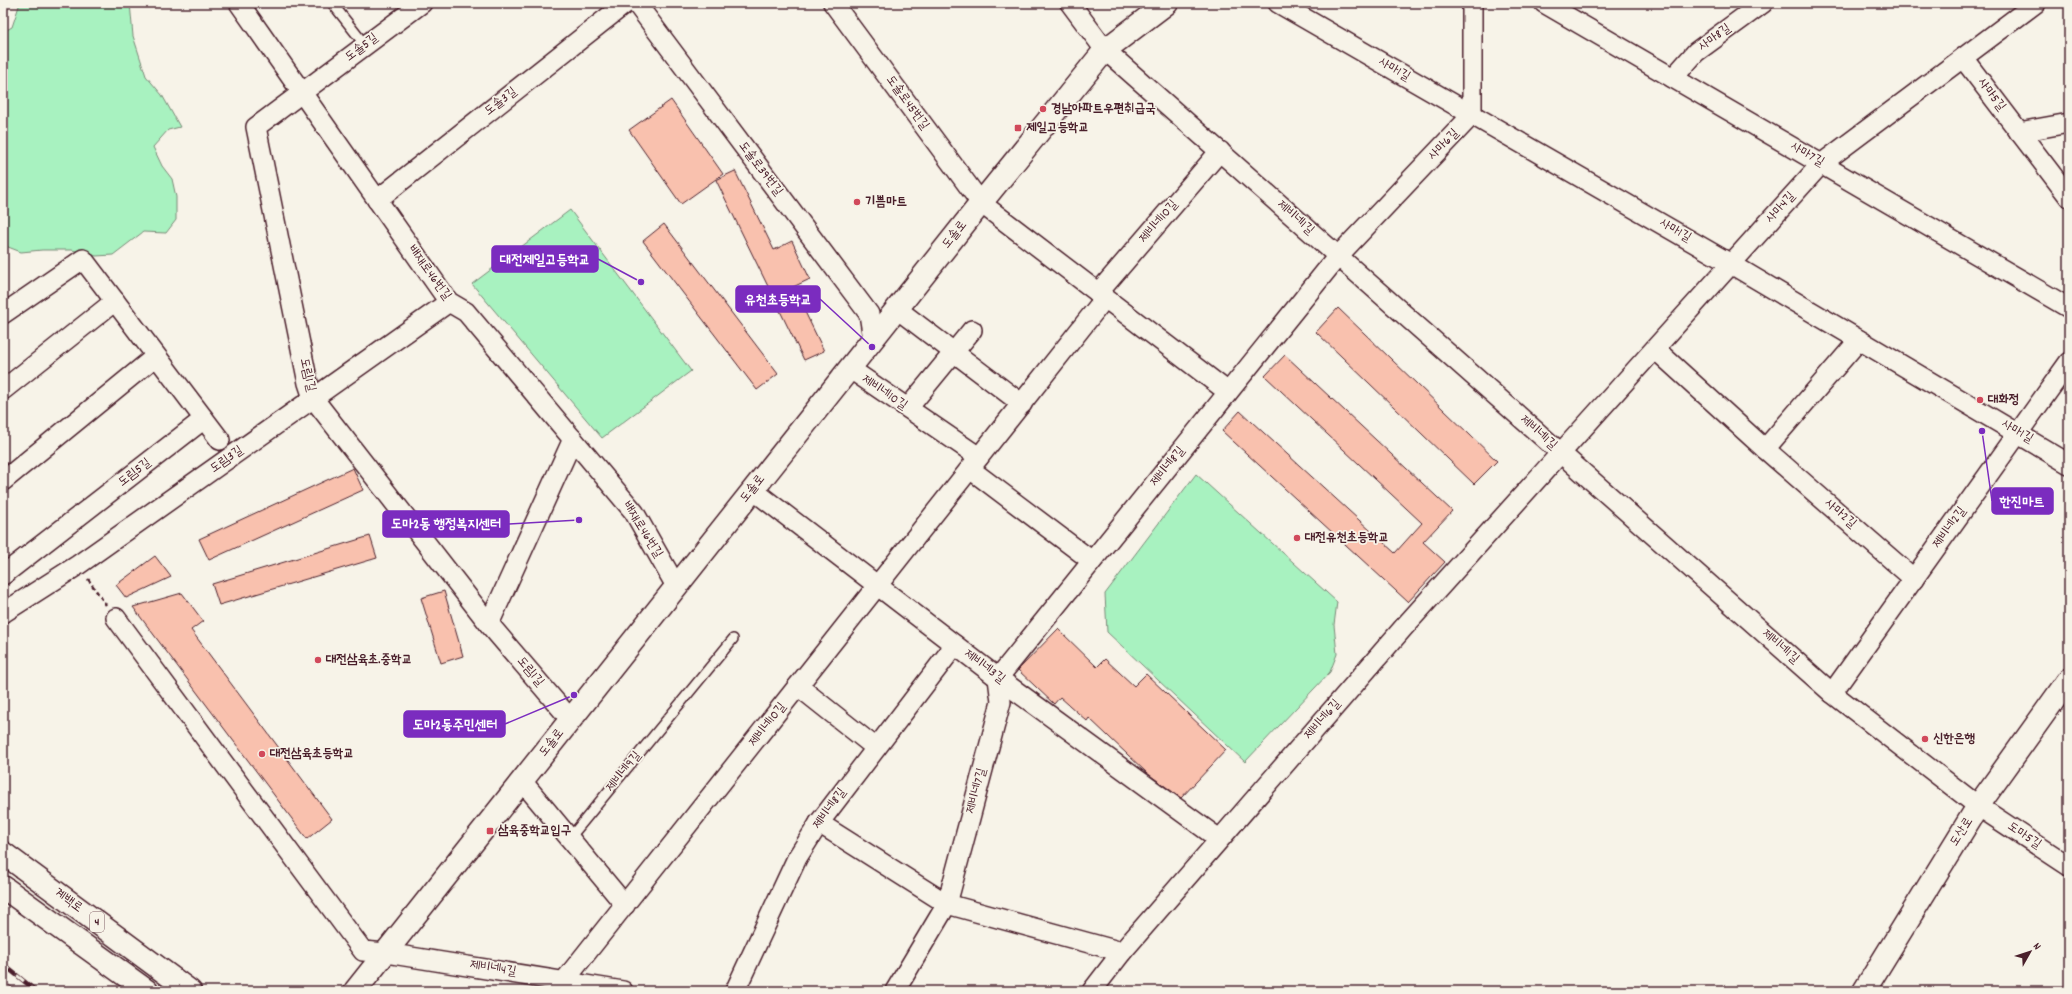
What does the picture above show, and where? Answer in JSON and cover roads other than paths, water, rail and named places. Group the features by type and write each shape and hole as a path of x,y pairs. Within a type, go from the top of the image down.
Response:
{"street":[{"name":"배재로46번길","path":"239,3 449,302 466,312 634,512 676,586"},
{"name":"도솔5길","path":"302,92 422,3"},
{"name":"도솔3길","path":"377,200 626,3"},
{"name":"도솔로39번길","path":"636,3 869,314 873,339"},
{"name":"도솔로45번길","path":"833,3 981,203"},
{"name":"제비네1길","path":"1070,3 1105,50 1561,454 1832,693 1978,806"},
{"name":"도솔로","path":"355,991 896,309 1105,50 1167,3"},
{"name":"사마1길","path":"1278,3 1731,264 2069,464"},
{"path":"1472,3 1472,115"},
{"name":"사마7길","path":"1544,3 2069,308"},
{"name":"사마4길","path":"1561,454 1821,164 2036,3"},
{"name":"사마8길","path":"1673,78 1696,52 1752,6"},
{"name":"사마5길","path":"1963,58 2069,197"},
{"name":"도림1길","path":"302,92 256,127 308,384 313,398 489,624 571,720"},
{"name":"사마6길","path":"1338,256 1472,115"},
{"path":"2019,132 2069,123"},
{"name":"제비네10길","path":"565,980 1022,404 1101,295 1220,151"},
{"path":"981,203 1228,392"},
{"name":"제비네8길","path":"998,678 1338,256"},
{"path":"3,314 83,259 220,440"},
{"path":"3,390 115,301"},
{"name":"도림3길","path":"4,607 78,565 449,302"},
{"path":"896,309 954,351 1022,404"},
{"path":"908,408 972,330"},
{"path":"1765,449 1859,340"},
{"name":"사마2길","path":"1655,349 1765,449 1914,579"},
{"path":"3,481 156,356"},
{"name":"제비네2길","path":"1832,693 2069,362"},
{"name":"제비네10길","path":"849,368 908,408 1092,561"},
{"name":"도림5길","path":"3,575 204,419"},
{"path":"489,624 573,440"},
{"name":"제비네6길","path":"1092,991 1122,952 1404,627 1561,454"},
{"name":"제비네3길","path":"753,490 998,678 1219,839"},
{"name":"제비네4길","path":"116,618 357,944 364,951 565,980 623,991"},
{"name":"제비네8길","path":"735,991 797,858 819,823 955,645"},
{"name":"제비네7길","path":"895,991 947,904 1001,702 998,678"},
{"name":"도산로","path":"1864,991 1978,806 2069,679"},
{"path":"798,686 876,748"},
{"path":"522,781 625,905"},
{"name":"도마5길","path":"1978,806 2069,866"},
{"path":"819,823 947,904 1122,952"},
{"name":"계백로","path":"3,853 190,991"},
{"name":"계백로","path":"3,887 147,991"}],"lane":[{"path":"332,3 365,45"},
{"name":"제비네9길","path":"569,839 733,638"}],"railway":[{"path":"3,964 36,991"},
{"path":"3,983 14,991"}],"place":[{"name":"경남아파트우편취급국","path":"1043,109"},
{"name":"제일고등학교","path":"1018,128"},
{"name":"기쁨마트","path":"857,202"},
{"name":"대전제일고등학교","path":"641,282"},
{"name":"유천초등학교","path":"872,347"},
{"name":"대화정","path":"1980,400"},
{"name":"한진마트","path":"1982,431"},
{"name":"도마2동 행정복지센터","path":"579,520"},
{"name":"대전유천초등학교","path":"1297,538"},
{"name":"대전삼육초.중학교","path":"318,660"},
{"name":"도마2동주민센터","path":"574,695"},
{"name":"신한은행","path":"1925,739"},
{"name":"대전삼육초등학교","path":"262,754"},
{"name":"삼육중학교입구","path":"490,831"}]}
